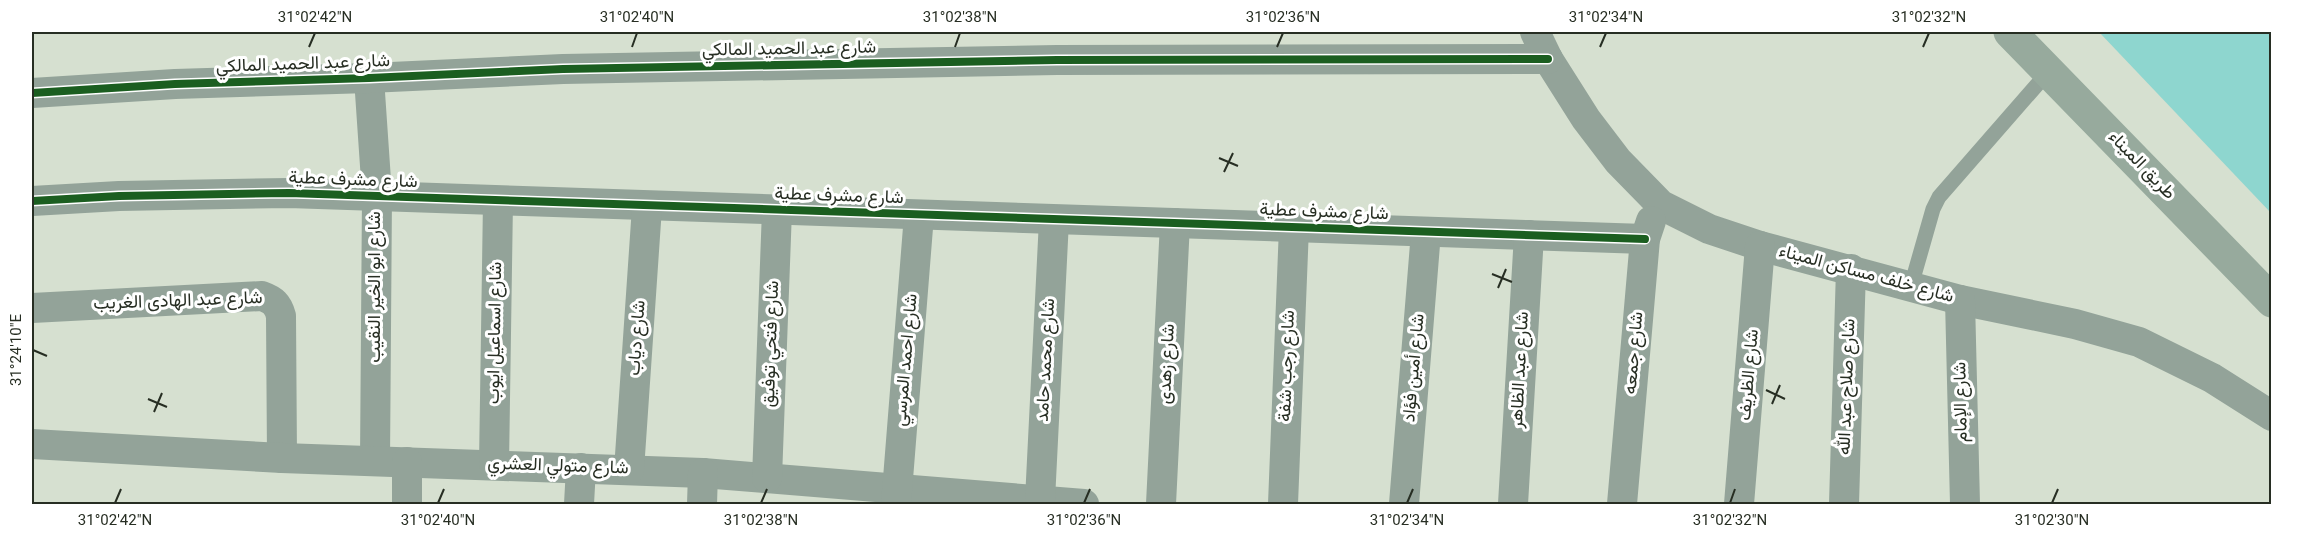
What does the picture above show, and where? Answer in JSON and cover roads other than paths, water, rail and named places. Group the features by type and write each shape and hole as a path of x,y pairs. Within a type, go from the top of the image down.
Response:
{"street":[{"name":"شارع خلف مساكن الميناء","path":"1535,32 1548,59 1586,119 1618,161 1661,205 1709,229 1760,246 1960,300 2075,324 2139,342 2212,378 2271,416"},
{"name":"طريق الميناء","path":"2010,32 2271,301"},
{"name":"شارع عبد الحميد المالكي","path":"32,93 175,84 563,69 1057,60 1548,59"},
{"name":"شارع ابو الخير النقيب","path":"369,78 377,195 375,461"},
{"name":"شارع مشرف عطية","path":"32,201 204,193 377,195 647,207 1645,239"},
{"name":"شارع اسماعيل ايوب","path":"494,465 498,201"},
{"name":"شارع جمعه","path":"1622,504 1645,239 1648,227 1661,205"},
{"name":"شارع دياب","path":"629,470 647,207"},
{"name":"شارع فتحي توفيق","path":"766,478 777,210"},
{"name":"شارع احمد المرسي","path":"896,496 919,215"},
{"name":"شارع محمد حامد","path":"1040,500 1054,220"},
{"name":"شارع زهدى","path":"1161,504 1175,223"},
{"name":"شارع رجب شفة","path":"1283,504 1294,227"},
{"name":"شارع أمين فؤاد","path":"1404,504 1426,232"},
{"name":"شارع عبد الظاهر","path":"1513,504 1529,235"},
{"name":"شارع الظريف","path":"1739,504 1760,246"},
{"name":"شارع صلاح عبد الله","path":"1844,504 1851,269"},
{"name":"شارع عبد الهادى الغريب","path":"32,308 262,296 269,298 275,302 281,316 282,458"},
{"name":"شارع الإمام","path":"1960,300 1965,504"},
{"name":"شارع متولي العشري","path":"32,444 282,458 703,473 766,478 896,496 1040,500 1084,504"},
{"path":"407,462 407,504"},
{"path":"579,504 581,468"},
{"path":"702,504 703,473"}],"lane":[{"path":"1911,286 1933,209 1939,197 2049,71"}],"water":[{"path":"2099,32 2271,32 2271,213"}]}
